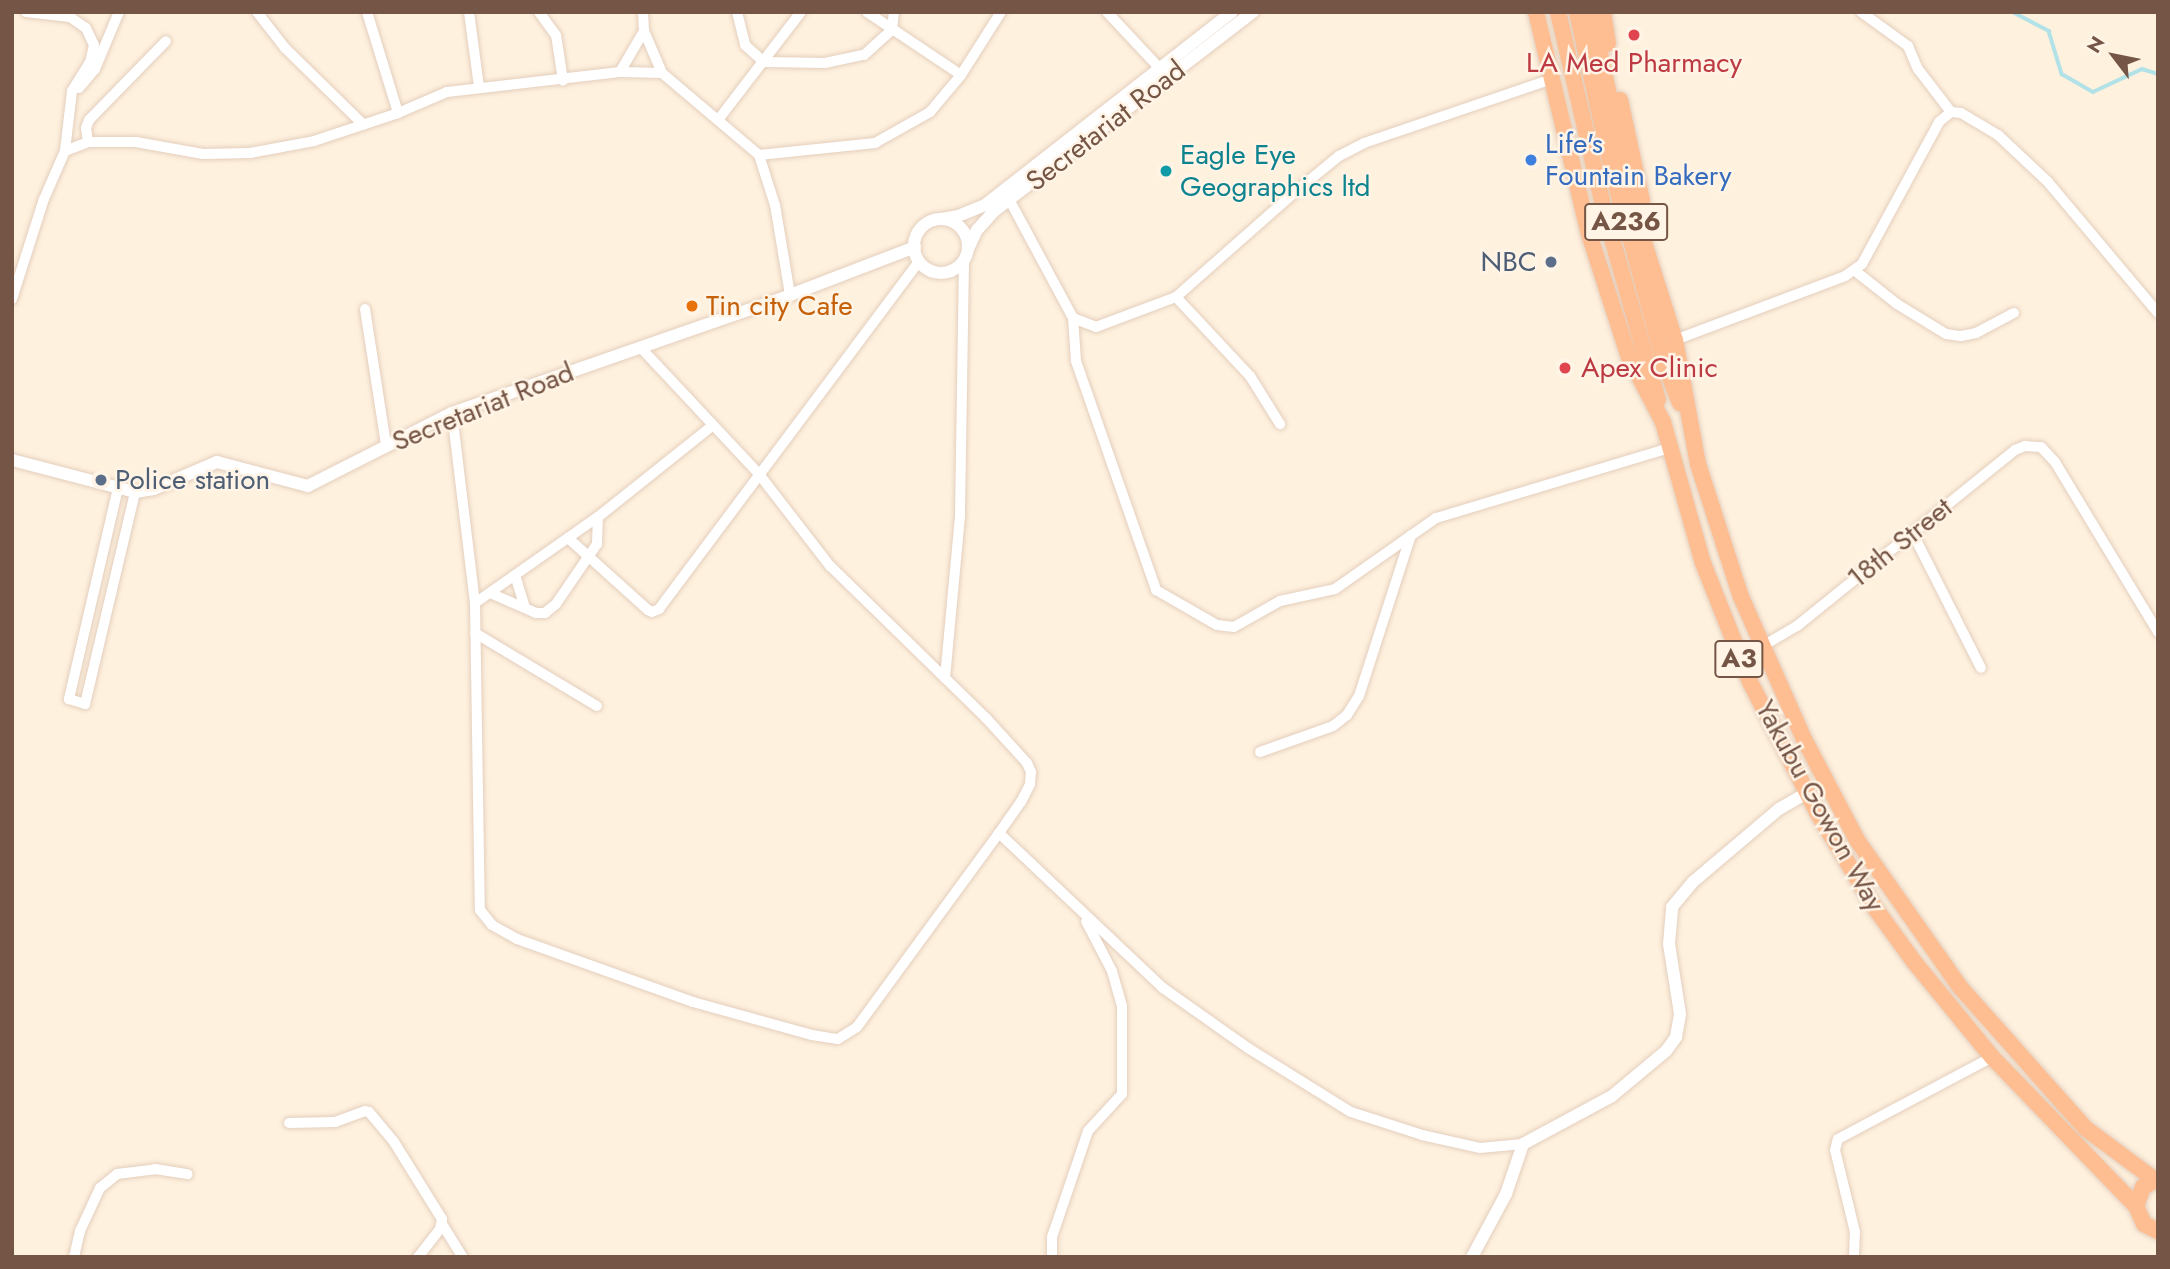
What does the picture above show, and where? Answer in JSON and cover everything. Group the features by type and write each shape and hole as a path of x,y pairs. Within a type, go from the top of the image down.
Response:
{"highway":[{"name":"Yakubu Gowon Way","path":"1536,12 1588,234 1629,357 1663,422 1703,563 1736,653 1807,793 1875,908 1915,963 1992,1057 2054,1125 2136,1206 2144,1224 2158,1231"},
{"name":"A236","path":"1558,12 1605,214 1663,422"},
{"name":"A236","path":"1577,12 1630,239 1665,365 1689,428"},
{"name":"Yakubu Gowon Way","path":"1591,12 1622,164 1675,340 1689,428 1722,538 1761,648 1804,739 1857,840 1948,971 2066,1109 2104,1143 2156,1180"},
{"path":"1603,12 1657,283"},
{"path":"2136,1206 2139,1192 2156,1180"}],"street":[{"path":"12,299 44,199 65,151 72,91 90,62 94,45 86,28 70,17 26,12"},
{"path":"72,91 81,86 95,69 119,12"},
{"path":"257,12 285,48 364,125"},
{"path":"367,12 398,113"},
{"path":"469,12 479,87"},
{"path":"539,12 556,35 563,80"},
{"path":"643,12 644,31 662,74 759,155 775,205 790,295"},
{"path":"737,12 745,45 764,62 825,63 864,55 892,30 894,12"},
{"path":"719,120 801,12"},
{"path":"867,12 961,75"},
{"path":"759,155 875,143 930,113 961,75 1001,12"},
{"path":"1107,12 1164,73"},
{"name":"Secretariat Road","path":"966,255 985,221 1164,73 1232,12"},
{"name":"Secretariat Road","path":"941,219 958,216 985,205 1164,73 1253,12"},
{"path":"1861,12 1908,46 1918,69 1951,113"},
{"path":"620,72 644,31"},
{"path":"88,142 86,128 89,120 166,41"},
{"path":"65,151 88,142 136,142 203,154 250,153 314,141 398,113 447,92 620,72 662,74"},
{"path":"1073,318 1096,327 1176,297 1339,156 1364,143 1552,79"},
{"path":"1675,340 1854,271 1868,256 1939,122 1951,113 1961,113 1998,135 2048,182 2158,313"},
{"path":"1010,201 1073,318 1076,360 1154,584 1163,595 1217,625 1234,627 1280,601 1335,589 1436,518 1670,448"},
{"path":"945,678 960,515 966,255 965,232 959,225 941,219 924,225 915,247 919,261 929,270 942,273 951,271 966,255"},
{"name":"Secretariat Road","path":"12,460 135,492 154,489 217,462 308,486 452,413 790,295 915,247"},
{"path":"568,538 648,610 652,612 659,609 919,261"},
{"path":"1854,271 1897,304 1946,334 1961,336 1976,333 2000,323 2014,313"},
{"path":"1176,297 1250,376 1280,424"},
{"path":"365,309 386,445"},
{"path":"452,413 475,603 480,910 492,925 517,939 692,1002 812,1035 838,1039 857,1027 999,833 1030,784 1027,763 945,678 830,566 759,474 640,347"},
{"path":"475,603 598,517 712,426"},
{"name":"18th Street","path":"1761,648 1797,626 2015,450 2025,446 2041,447 2054,462 2158,632"},
{"path":"118,488 69,699 85,704 135,492"},
{"path":"490,593 525,608 545,612 556,604 597,544 598,517"},
{"path":"1260,752 1333,726 1347,715 1359,696 1411,534"},
{"path":"1913,534 1980,668"},
{"path":"515,575 525,608"},
{"path":"475,633 597,706"},
{"path":"999,833 1163,988 1248,1048 1351,1112 1422,1135 1480,1148 1523,1144 1612,1096 1666,1051 1676,1037 1681,1014 1669,944 1672,907 1694,881 1747,836 1779,809 1807,793"},
{"path":"1052,1257 1052,1237 1088,1131 1122,1094 1122,1006 1112,971 1083,914"},
{"path":"1854,1257 1855,1232 1835,1150 1838,1139 1992,1057"},
{"path":"289,1123 335,1122 369,1112 394,1142 463,1257"},
{"path":"1472,1257 1506,1194 1523,1144"},
{"path":"74,1257 80,1231 100,1188 117,1174 155,1169 188,1174"},
{"path":"418,1257 442,1224"}],"waterway":[{"path":"2013,12 2049,31 2062,74 2093,92 2142,69 2158,74"}],"place":[{"name":"LA Med Pharmacy","path":"1634,35"},
{"name":"Life's Fountain Bakery","path":"1531,160"},
{"name":"Eagle Eye Geographics ltd","path":"1166,171"},
{"name":"NBC","path":"1551,262"},
{"name":"Tin city Cafe","path":"692,306"},
{"name":"Apex Clinic","path":"1565,368"},
{"name":"Police station","path":"101,480"}]}
